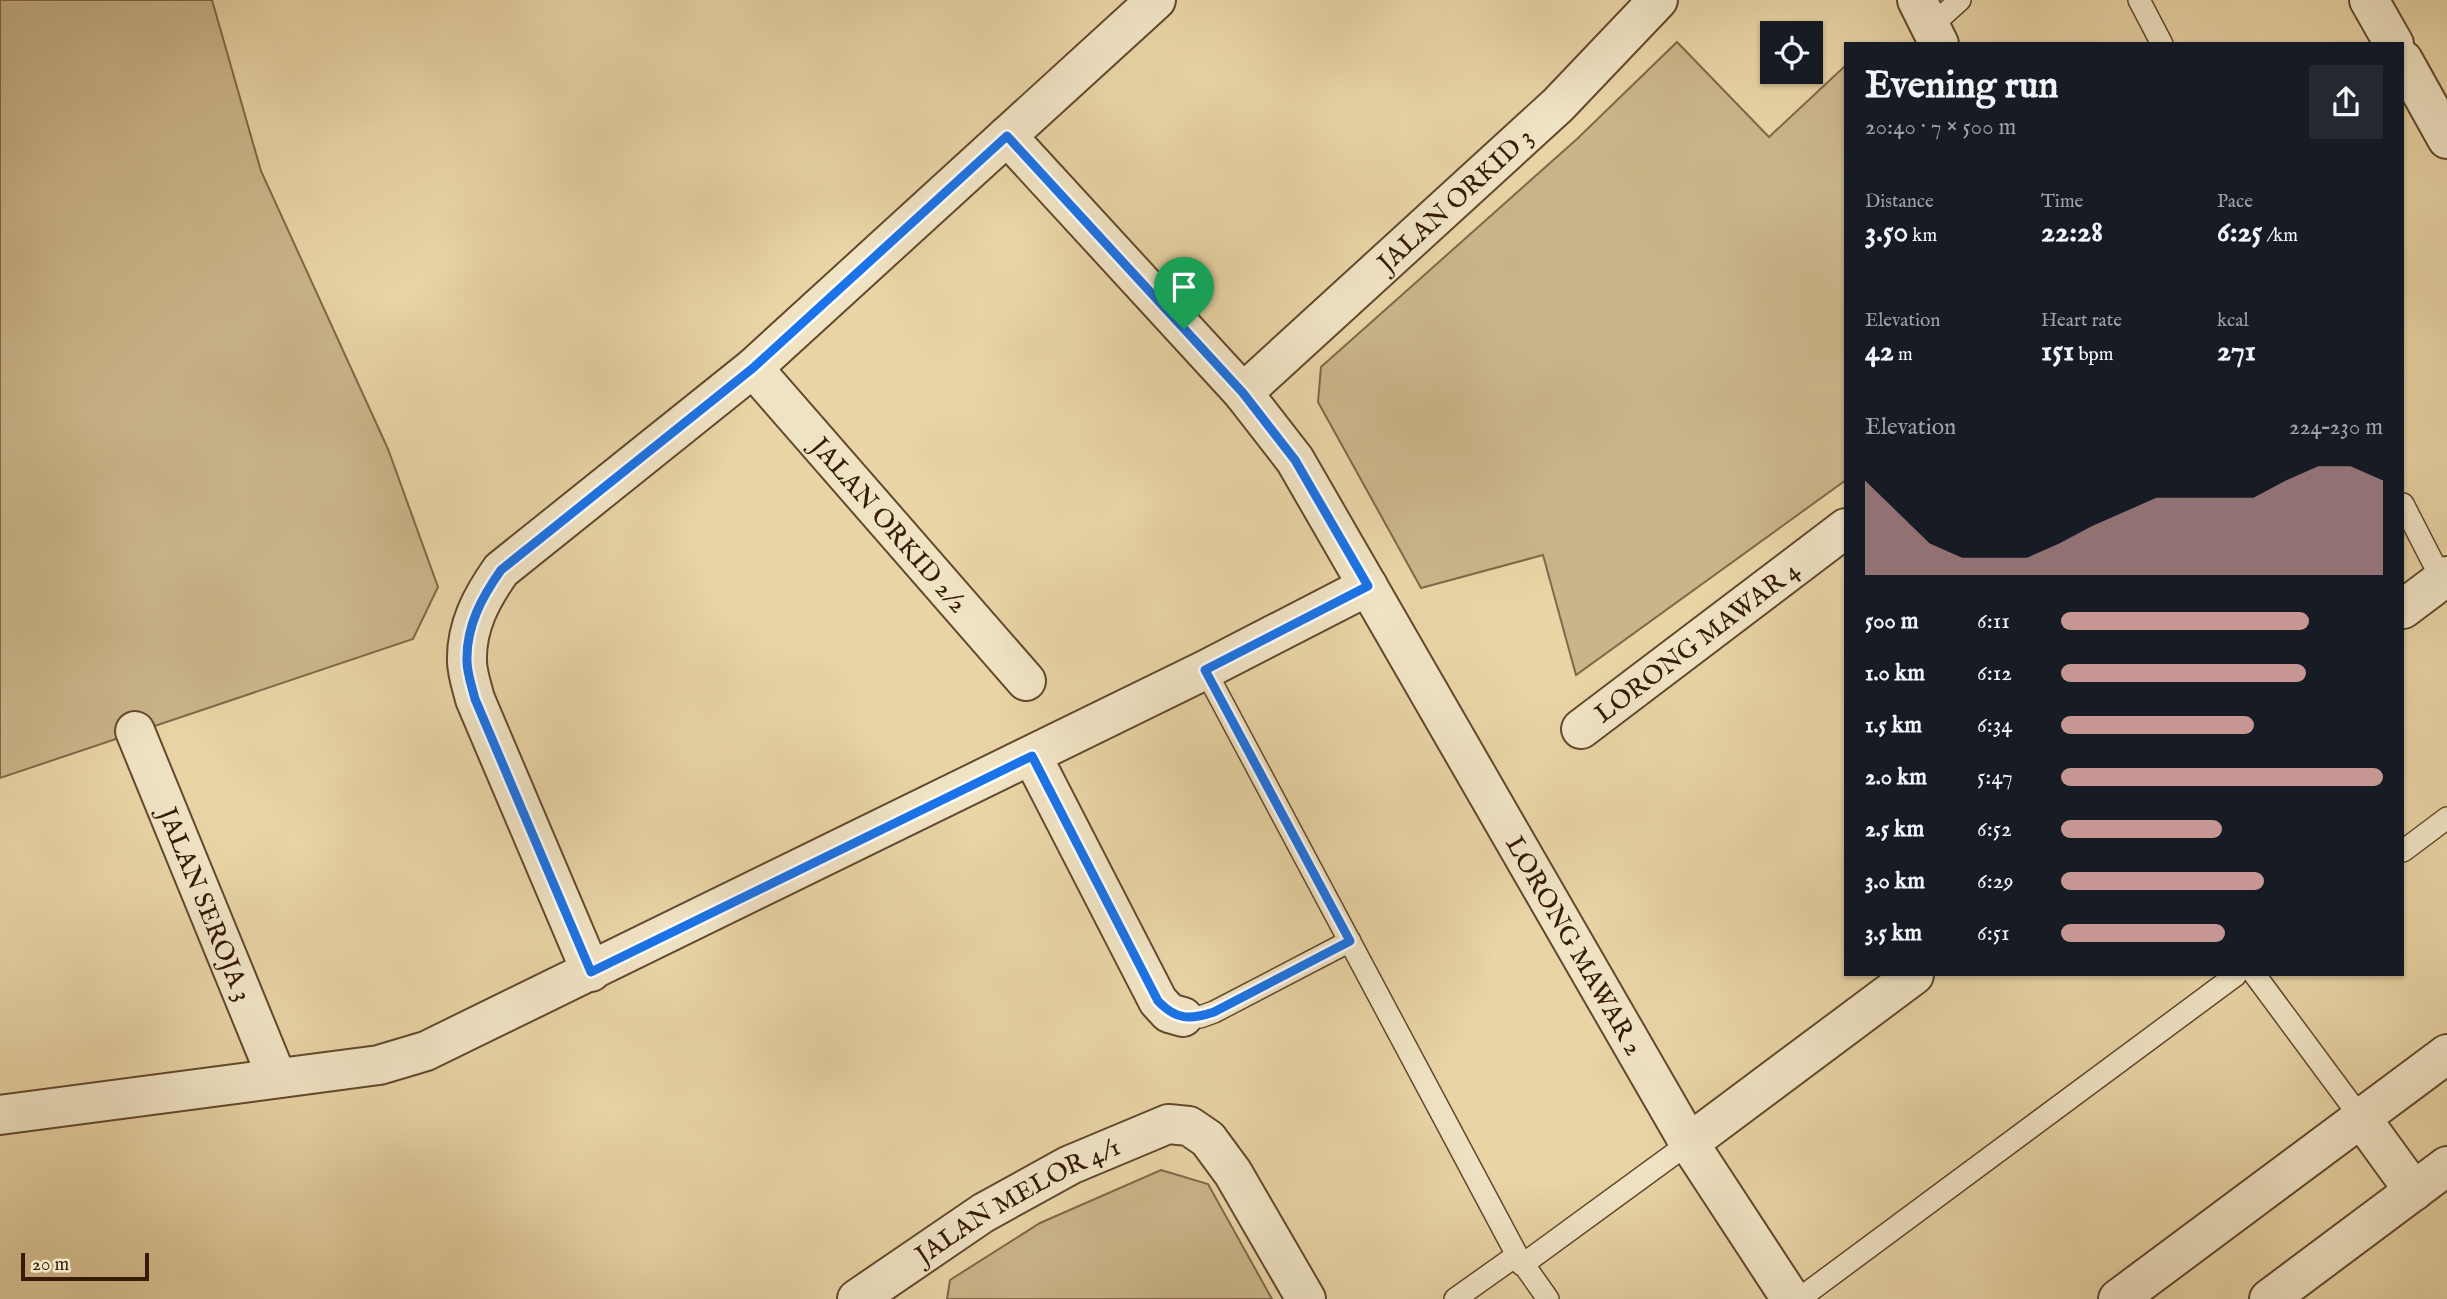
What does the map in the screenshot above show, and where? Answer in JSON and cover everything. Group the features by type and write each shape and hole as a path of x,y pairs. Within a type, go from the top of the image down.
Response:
{"street":[{"path":"591,972 475,699 467,661 470,629 482,597 501,570 753,368 1156,0"},
{"name":"JALAN ORKID 3","path":"1243,393 1559,105 1658,0"},
{"path":"2370,0 2393,42"},
{"path":"2404,62 2447,139"},
{"name":"LORONG MAWAR 2","path":"1007,136 1243,393 1295,460 1689,1143 1791,1299"},
{"name":"JALAN ORKID 2/2","path":"753,368 1026,681"},
{"name":"LORONG MAWAR 4","path":"1581,729 1844,530"},
{"path":"2404,608 2445,578"},
{"path":"0,1115 379,1065 414,1055 591,972 1032,756 1368,586"},
{"name":"JALAN SEROJA 3","path":"135,731 277,1078"},
{"path":"1032,756 1158,1001 1169,1013 1182,1017"},
{"path":"1689,1143 1913,976"},
{"path":"2118,1299 2447,1054"},
{"path":"2361,1118 2414,1191"},
{"name":"JALAN MELOR 4/1","path":"867,1296 983,1213 1070,1165 1168,1124 1189,1126 1208,1139 1233,1173 1306,1299"},
{"path":"2269,1299 2447,1166"}],"lane":[{"path":"1929,24 1959,0"},
{"path":"2139,0 2161,42"},
{"path":"2404,507 2445,578"},
{"path":"1205,670 1520,1260 1548,1299"},
{"path":"2404,850 2447,818"},
{"path":"1182,1017 1200,1017 1214,1012 1350,941"},
{"path":"1799,1299 2235,976"},
{"path":"2256,976 2361,1118"},
{"path":"1455,1299 1520,1260 1689,1143"}],"shaded area":[{"path":"0,0 212,0 261,171 388,449 438,587 413,639 0,778"},
{"path":"1677,42 1769,137 1844,67 1844,481 1576,675 1543,555 1421,588 1318,402 1321,367 1577,139"},
{"path":"1161,1170 1208,1184 1272,1299 947,1299 950,1280 1040,1223"}],"route":[{"path":"1007,136 1184,329 1243,393 1295,460 1368,586 1205,670 1350,941 1214,1012 1200,1017 1182,1017 1169,1013 1158,1001 1032,756 591,972 475,699 467,661 470,629 482,597 501,570 753,368 1007,136"}]}
